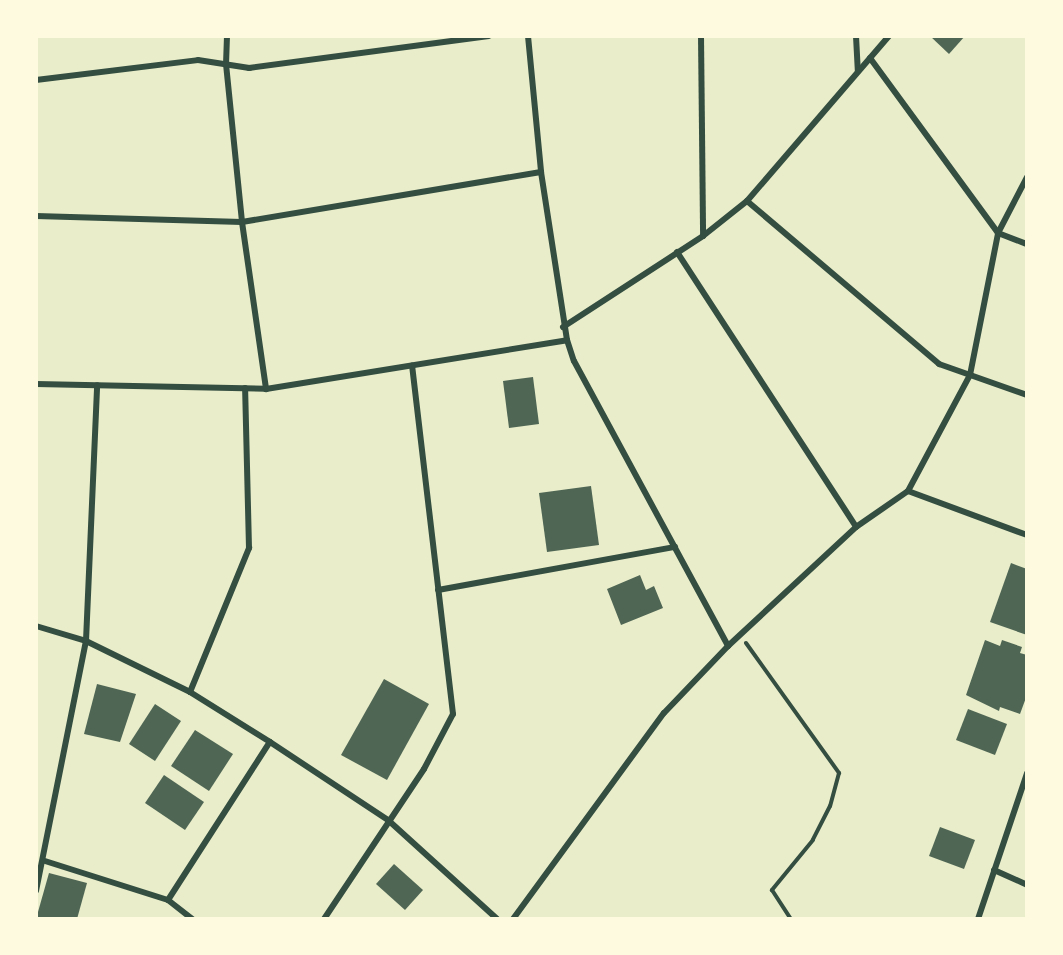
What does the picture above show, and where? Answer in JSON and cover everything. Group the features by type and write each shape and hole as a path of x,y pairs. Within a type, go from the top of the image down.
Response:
{"street":[{"path":"227,36 226,64 242,222 266,388"},
{"path":"36,80 198,60 249,68 489,36"},
{"path":"528,36 542,172 563,327 574,362 728,646"},
{"path":"701,36 703,236"},
{"path":"856,36 858,71"},
{"path":"563,327 703,236 747,201 889,36"},
{"path":"870,58 998,233 1027,244"},
{"path":"36,216 242,222 542,172"},
{"path":"513,919 664,713 728,646 856,527 908,491 970,375 998,233 1027,177"},
{"path":"747,201 939,364 1027,395"},
{"path":"677,252 856,527"},
{"path":"36,384 266,388 567,340"},
{"path":"324,919 424,769 453,714 412,365"},
{"path":"36,891 45,861 86,641 98,385"},
{"path":"190,692 249,548 245,388"},
{"path":"908,491 1027,535"},
{"path":"438,590 675,547"},
{"path":"36,626 86,641 190,692 270,742 388,820 497,919"},
{"path":"168,900 270,742"},
{"path":"978,919 1027,773"},
{"path":"45,861 168,900 192,919"},
{"path":"994,870 1027,885"}],"path":[{"path":"741,635 839,773 830,806 813,840 772,890 791,919"}],"building":[{"path":"930,36 965,36 949,54"},
{"path":"533,377 539,424 509,428 503,381"},
{"path":"591,486 599,545 547,552 539,493"},
{"path":"1011,563 1027,569 1027,635 990,622"},
{"path":"640,575 646,590 654,586 663,608 621,625 607,589"},
{"path":"985,640 1000,646 1002,640 1022,647 1020,653 1027,655 1027,695 1020,714 1000,707 999,711 966,695"},
{"path":"384,679 429,704 387,780 341,755"},
{"path":"97,684 136,694 120,742 84,734"},
{"path":"155,704 181,721 155,761 129,744"},
{"path":"968,709 1007,724 995,755 956,740"},
{"path":"195,730 233,754 209,791 171,766"},
{"path":"164,775 204,802 185,830 145,803"},
{"path":"940,827 975,840 964,869 929,856"},
{"path":"394,864 423,890 405,910 376,884"},
{"path":"49,873 87,883 77,919 36,919"}]}
